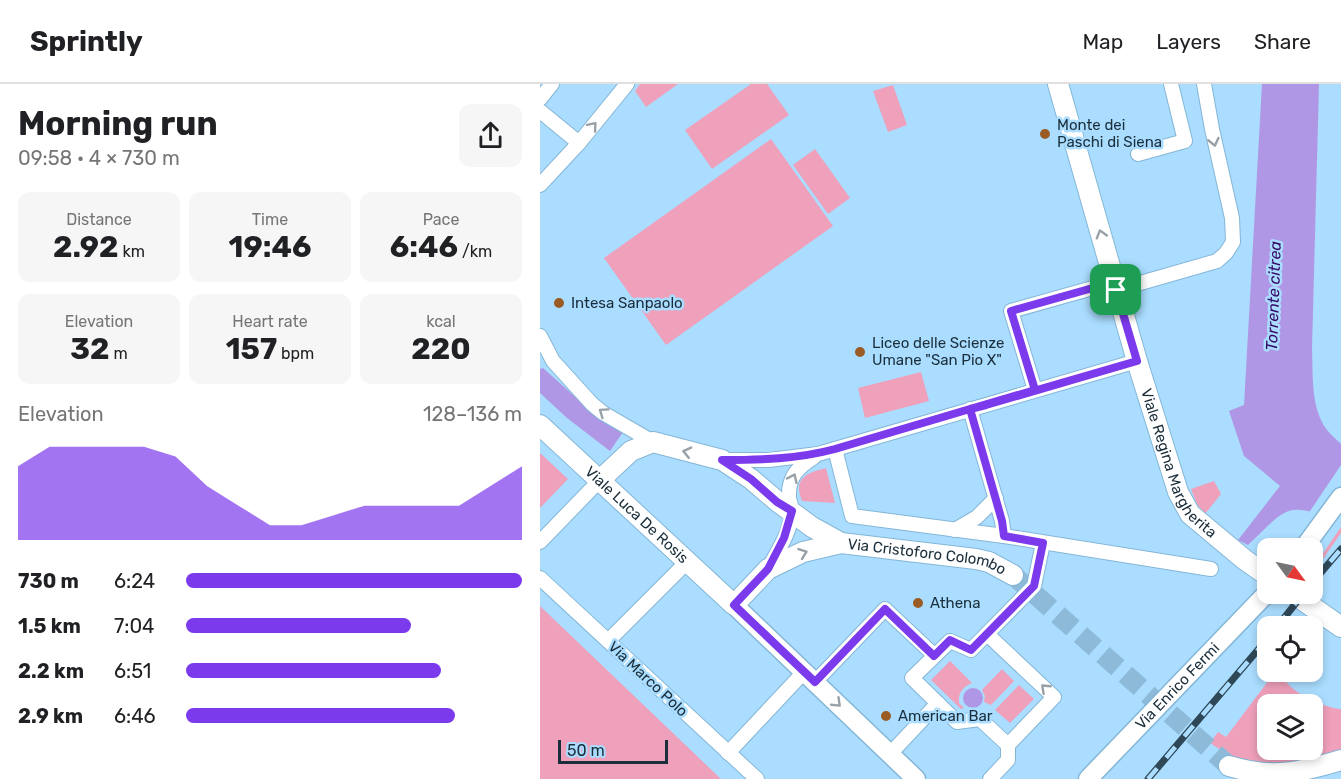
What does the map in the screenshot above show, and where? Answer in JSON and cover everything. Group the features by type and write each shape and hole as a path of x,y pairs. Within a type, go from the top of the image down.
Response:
{"main road":[{"name":"Viale Regina Margherita","path":"1058,84 1137,361 1183,503 1200,523 1257,568"},
{"name":"Viale Luca De Rosis","path":"540,424 734,605"},
{"name":"Via Cristoforo Colombo","path":"653,442 722,460 751,479 777,502 812,527 841,543 982,560 1001,567 1013,575"},
{"path":"600,480 631,451 653,442"},
{"path":"734,605 768,569 803,552 841,543"},
{"path":"1308,604 1341,627"},
{"path":"1229,766 1242,773 1274,779 1341,760"}],"street":[{"path":"540,99 552,84"},
{"path":"540,185 579,143 627,84"},
{"path":"1138,154 1185,141 1171,84"},
{"path":"1035,390 1011,311 1217,261 1233,242 1232,218 1204,84"},
{"path":"540,111 579,143"},
{"path":"540,336 545,356 592,404 603,413 653,442"},
{"path":"722,460 769,460 818,454 1137,361"},
{"path":"970,409 996,498 1004,536"},
{"path":"835,449 852,516 1004,536 1211,569"},
{"path":"768,569 784,538 792,511 789,501 791,476 800,466 818,454"},
{"path":"540,542 600,480"},
{"path":"1312,538 1341,497"},
{"path":"955,530 977,517 996,498"},
{"path":"1008,745 981,719 957,722 912,678 950,640 971,650 1034,586 1043,543"},
{"path":"608,641 687,561"},
{"name":"Via Marco Polo","path":"540,578 757,779"},
{"name":"Via Enrico Fermi","path":"1088,779 1257,603"},
{"path":"734,605 916,779"},
{"path":"728,753 885,609 934,656"},
{"path":"987,634 1054,697 1008,745 1008,760 990,779"},
{"path":"890,754 938,703"}],"shaded area":[{"path":"640,84 678,84 646,107 635,91"},
{"path":"751,84 767,84 789,115 712,169 685,130"},
{"path":"893,85 907,125 888,132 873,91"},
{"path":"771,139 833,226 666,345 604,258"},
{"path":"815,149 850,198 828,214 793,165"},
{"path":"921,372 929,401 865,418 858,388"},
{"path":"540,453 568,479 540,508"},
{"path":"826,468 835,503 802,501 800,482 812,472"},
{"path":"1214,481 1221,494 1205,514 1197,504 1191,489"},
{"path":"1341,527 1341,533 1323,559 1323,553"},
{"path":"540,606 721,779 540,779"},
{"path":"950,661 972,683 960,693 959,703 964,708 961,709 931,680"},
{"path":"1002,669 1014,681 991,705 984,702 985,696 982,690"},
{"path":"1267,682 1287,682 1301,694 1258,694"},
{"path":"1019,685 1034,699 1010,723 995,710"},
{"path":"1257,696 1257,760 1311,760 1281,767 1252,763 1235,757 1210,743 1218,732 1226,737"},
{"path":"1323,704 1341,709 1341,751 1323,756"}],"water":[{"name":"Torrente citrea","path":"1262,84 1319,84 1313,377 1318,414 1330,434 1341,444 1341,522 1309,511 1289,511 1272,522 1248,545 1238,540 1280,486 1244,456 1229,411 1244,405"},
{"path":"543,368 600,419 623,432 610,451 567,418 540,393 540,369"},
{"path":"973,688 980,691 983,698 980,705 973,708 966,705 963,698 966,691"}],"pier":[{"path":"1341,465 1341,525 1308,514"}],"tunnel":[{"path":"1013,575 1229,766"}],"railway":[{"path":"1323,570 1341,549"},
{"path":"1286,616 1295,604"},
{"path":"1148,779 1257,651"}],"place":[{"name":"Monte dei Paschi di Siena","path":"1045,134"},
{"name":"Intesa Sanpaolo","path":"559,303"},
{"name":"Liceo delle Scienze Umane \"San Pio X\"","path":"860,352"},
{"name":"Athena","path":"918,603"},
{"name":"American Bar","path":"886,716"}],"route":[{"path":"1116,290 1114,282 1011,311 1035,390 970,409 1002,521 1004,536 1043,543 1034,586 971,650 950,640 934,656 885,609 815,682 734,605 768,569 784,538 792,511 722,460 769,460 818,454 970,409 1137,361 1116,290"}]}
